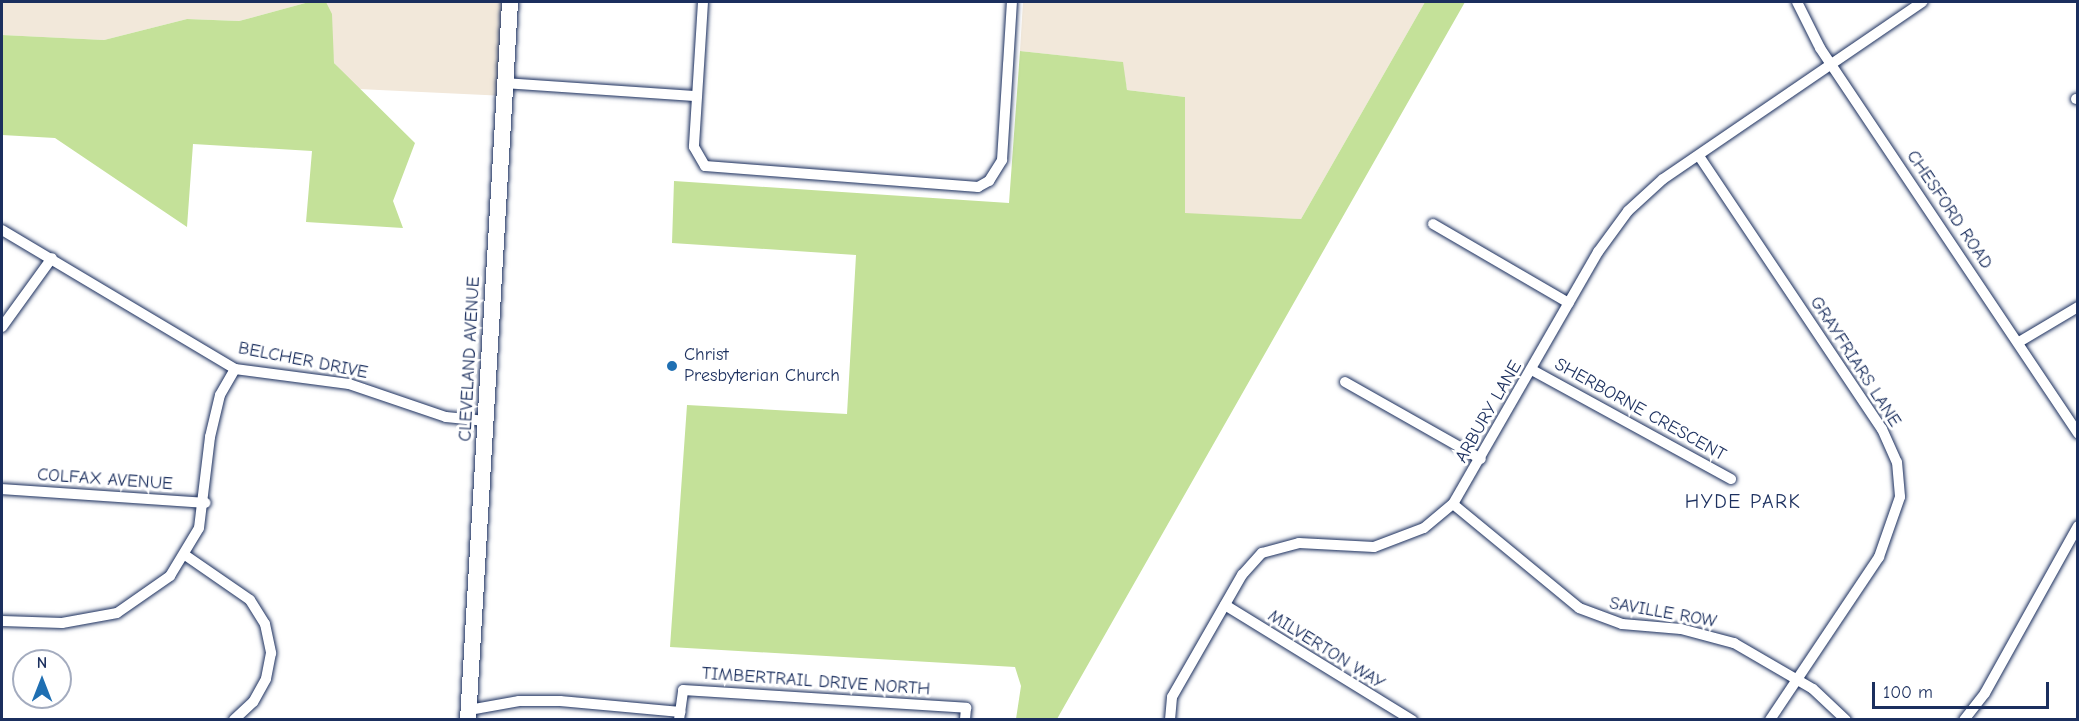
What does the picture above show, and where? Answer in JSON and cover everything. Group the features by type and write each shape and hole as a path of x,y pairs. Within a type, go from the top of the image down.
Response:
{"main road":[{"name":"CLEVELAND AVENUE","path":"469,715 510,2"}],"street":[{"path":"703,2 694,147 705,166 716,169 978,187 994,177 1002,160 1012,2"},
{"name":"CHESFORD ROAD","path":"1797,2 1832,65 2019,342 2078,434"},
{"name":"ARBURY LANE","path":"1170,720 1173,697 1225,605 1262,553 1299,543 1374,547 1424,528 1453,504 1569,303 1628,211 1699,156 1922,2"},
{"path":"505,83 697,96"},
{"name":"GRAYFRIARS LANE","path":"1699,156 1882,429 1897,462 1900,497 1879,557 1770,720"},
{"path":"1433,224 1569,303"},
{"name":"BELCHER DRIVE","path":"2,230 235,369 349,384 446,417 486,422"},
{"path":"2,327 52,258"},
{"path":"2019,342 2078,307"},
{"path":"2,621 62,622 117,613 159,586 185,555 206,503 210,437 220,395 235,369"},
{"name":"SHERBORNE CRESCENT","path":"1532,370 1731,479"},
{"path":"1344,382 1481,459"},
{"name":"COLFAX AVENUE","path":"2,489 206,503"},
{"name":"SAVILLE ROW","path":"1453,504 1579,608 1622,624 1682,629 1734,643 1798,680 1846,720"},
{"path":"1964,720 1985,693 2078,526"},
{"path":"185,555 250,600 265,624 271,653 266,679 253,702 234,720"},
{"name":"MILVERTON WAY","path":"1225,605 1412,720"},
{"name":"TIMBERTRAIL DRIVE NORTH","path":"469,715 540,701 680,716 683,690 966,708 965,720"}],"shaded area":[{"path":"2,2 309,2 239,21 187,19 104,40 2,35"},
{"path":"326,2 512,2 506,96 358,89 334,63"},
{"path":"1023,2 1425,2 1301,219 1185,214 1185,97 1127,90 1122,62 1020,51"}],"green space":[{"path":"309,2 326,2 332,14 334,63 415,143 393,201 403,228 306,222 312,151 193,144 187,227 55,138 2,135 2,35 104,40 187,19 239,21"},
{"path":"1425,2 1465,2 1057,719 1016,719 1021,686 1015,667 670,647 687,405 847,414 856,255 672,243 674,181 1009,203 1020,51 1123,62 1127,90 1185,97 1185,213 1301,219"}],"place":[{"name":"Christ Presbyterian Church","path":"672,366"}],"district":[{"name":"HYDE PARK","path":"1743,501"}]}
